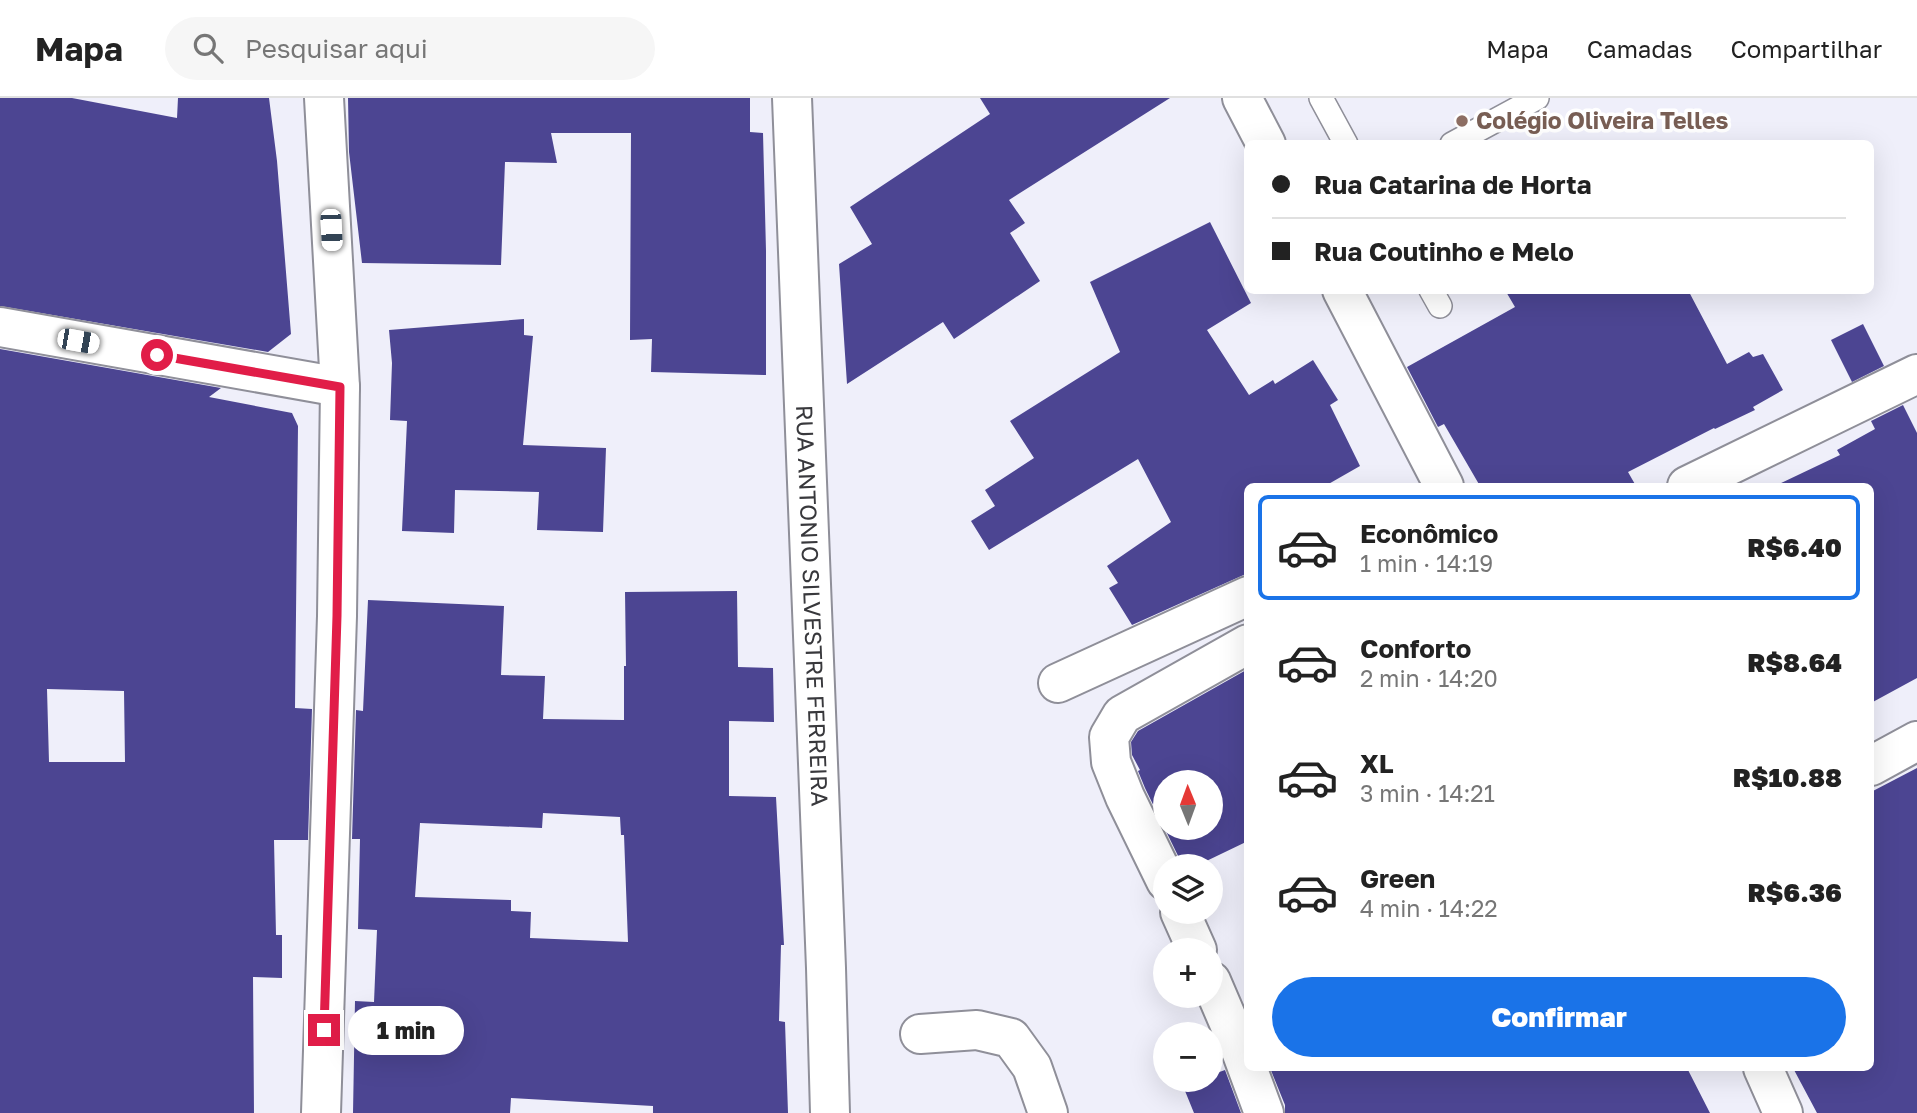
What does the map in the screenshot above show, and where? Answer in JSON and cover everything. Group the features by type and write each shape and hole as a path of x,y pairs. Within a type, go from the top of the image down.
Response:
{"street":[{"path":"321,1113 336,630 340,387 324,98"},
{"name":"RUA ANTONIO SILVESTRE FERREIRA","path":"792,98 830,1113"},
{"path":"1242,98 1264,140"},
{"path":"1344,294 1442,483"},
{"path":"0,327 340,387"},
{"path":"1693,483 1917,374"},
{"path":"1058,683 1244,598"},
{"path":"1153,854 1111,762 1109,737 1122,715 1244,646"},
{"path":"1874,764 1917,741"},
{"path":"1223,1008 1244,1059"},
{"path":"920,1034 977,1030 1011,1038 1032,1067 1048,1113"},
{"path":"1248,1071 1264,1113"},
{"path":"1764,1071 1783,1113"}],"lane":[{"path":"1321,98 1344,140"},
{"path":"1459,140 1537,98"}],"building":[{"path":"0,98 72,98 177,118 178,98 269,98 277,161 291,334 268,352 0,306"},
{"path":"348,98 750,98 750,132 763,133 766,375 651,372 652,339 630,340 631,133 551,133 557,163 505,162 501,265 362,263 349,152"},
{"path":"980,98 1170,98 1009,200 1025,223 1010,233 1040,281 954,339 943,322 847,384 839,264 872,244 850,207 990,114"},
{"path":"1210,222 1244,294 1251,303 1207,330 1249,395 1273,380 1275,384 1313,360 1338,400 1330,405 1360,466 1330,483 1244,483 1244,575 1132,625 1109,588 1118,583 1107,566 1171,522 1138,459 989,550 971,521 995,506 985,490 1034,458 1010,421 1120,352 1090,282"},
{"path":"1507,294 1690,294 1727,364 1749,352 1753,357 1763,354 1783,390 1753,407 1755,410 1628,472 1634,483 1478,483 1444,424 1438,427 1407,367 1515,307"},
{"path":"524,319 524,335 533,336 523,445 606,448 603,532 537,530 539,492 455,490 454,533 402,531 407,421 390,420 392,363 389,330"},
{"path":"1863,324 1884,366 1852,382 1831,340"},
{"path":"0,349 221,388 209,397 292,413 298,426 295,708 312,709 308,840 274,840 276,935 282,935 282,978 253,977 254,1113 0,1113","holes":["47,689 124,691 125,762 49,762"]},
{"path":"1903,405 1917,433 1917,678 1874,701 1874,483 1781,483 1840,455 1837,450 1875,429 1871,421"},
{"path":"737,591 738,667 773,668 774,722 729,721 729,796 776,797 784,945 781,945 779,1021 785,1022 788,1113 653,1113 653,1106 511,1098 510,1113 353,1113 355,1001 374,1002 377,930 358,929 360,839 352,839 356,710 363,711 368,600 504,606 501,675 545,676 543,719 624,720 625,592","holes":["543,813 620,817 621,835 624,835 628,942 530,938 531,912 511,911 511,900 415,897 420,823 542,828"]},
{"path":"1244,671 1244,843 1221,854 1177,854 1170,840 1223,840 1223,770 1153,770 1153,804 1132,755 1131,742 1138,731"},
{"path":"1917,768 1917,1113 1817,1113 1795,1071 1874,1071 1874,790"},
{"path":"1225,1070 1241,1113 1194,1113 1185,1092 1223,1092"},
{"path":"1271,1071 1689,1071 1710,1113 1285,1113 1285,1105"}],"place":[{"name":"Colégio Oliveira Telles","path":"1462,121"}],"route":[{"path":"157,355 340,387 337,616 324,1030"}]}
